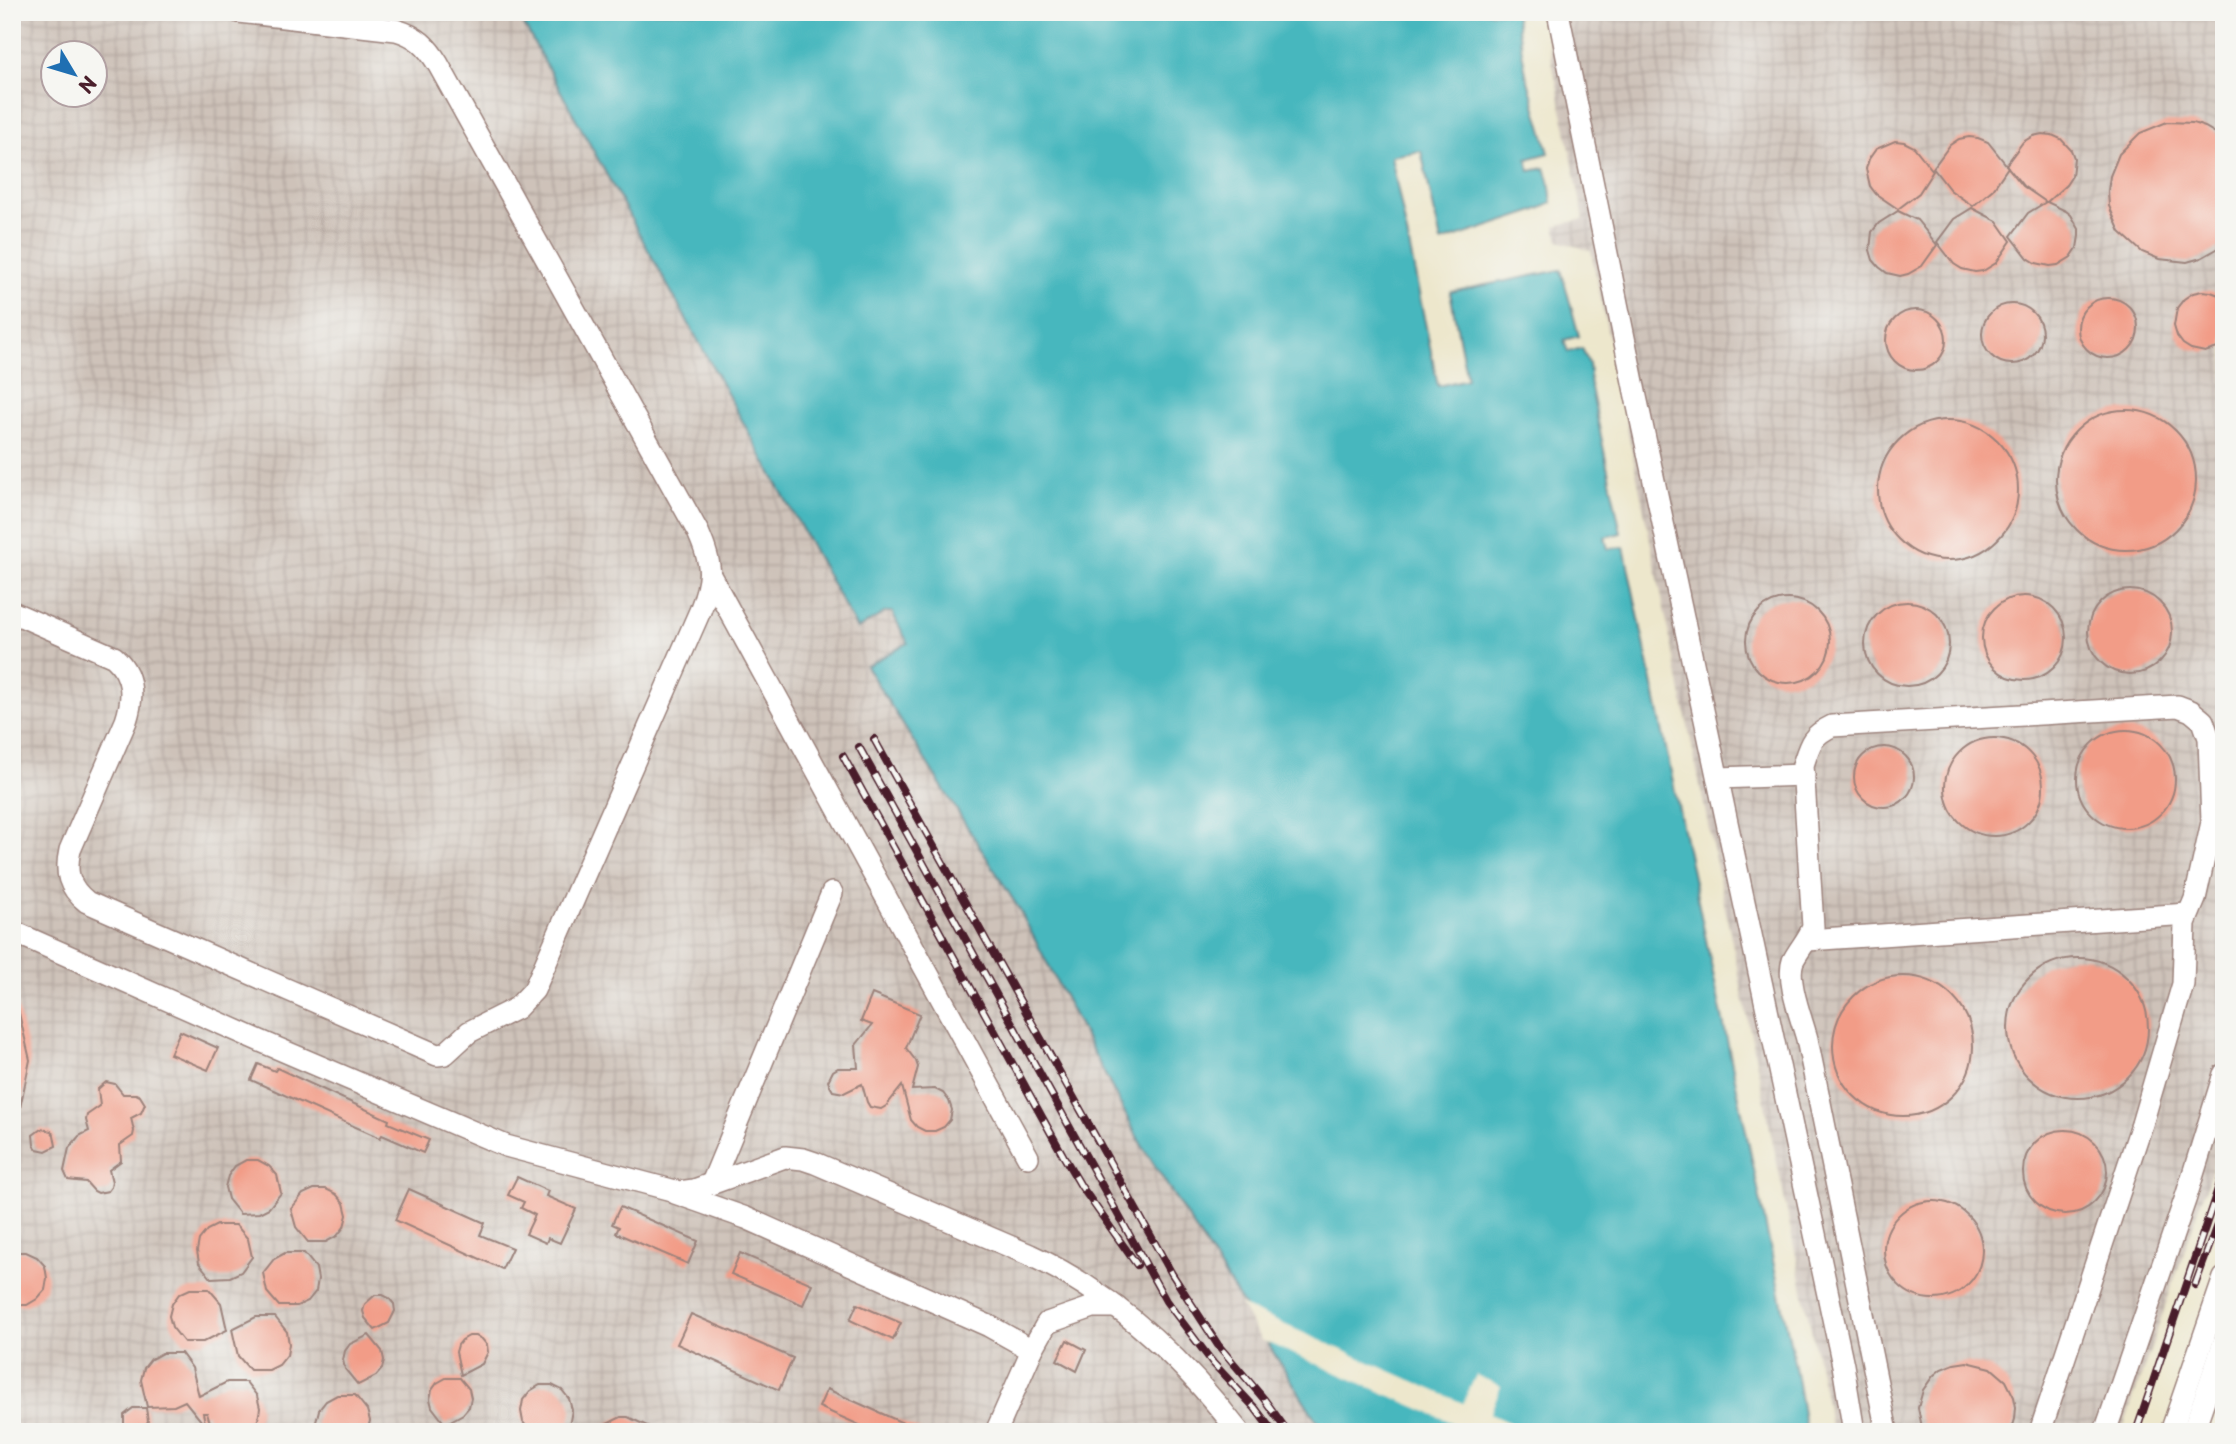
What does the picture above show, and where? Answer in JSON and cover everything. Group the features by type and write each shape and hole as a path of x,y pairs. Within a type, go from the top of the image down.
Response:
{"lane":[{"path":"239,12 396,30 415,37 430,51 698,532 707,552 711,578 1028,1157"},
{"path":"1558,12 1638,405 1843,1365 1854,1432"},
{"path":"12,612 114,657 125,670 131,684 131,704 126,721 70,850 67,873 71,885 80,897 432,1054 441,1055 469,1032 517,1008 534,990 700,611 711,578"},
{"path":"1887,1432 1807,1039 1791,978 1793,962 1808,940 1813,927 1803,765 1810,745 1818,733 1832,726 2178,706 2191,711 2203,721 2209,738 2212,821 2195,899 2185,923 2183,984 2142,1124 2040,1432"},
{"path":"1718,778 1804,775"},
{"path":"712,1183 832,893"},
{"path":"1808,940 2188,914"},
{"path":"12,930 320,1067 506,1146 679,1192 694,1190 785,1157 803,1159 1062,1269 1086,1284 1165,1348 1194,1376 1239,1432"},
{"path":"2105,1432 2186,1197 2224,1074"},
{"path":"664,1189 770,1229 989,1326 1032,1350"},
{"path":"2172,1432 2224,1278"},
{"path":"996,1432 1046,1323 1093,1307 1116,1307"},
{"path":"2193,1432 2224,1342"}],"shaded area":[{"path":"12,12 517,12 857,628 886,612 891,612 908,642 866,666 1019,909 1141,1144 1324,1432 12,1432"},
{"path":"1542,12 2224,12 2224,1127 2210,1176 2122,1432 1832,1432 1591,251 1559,241 1555,226 1584,219"}],"water":[{"path":"517,12 1515,12 1526,74 1549,153 1527,159 1530,171 1545,168 1552,203 1441,242 1421,151 1391,156 1438,386 1467,379 1450,292 1561,270 1579,336 1564,340 1568,352 1582,348 1589,364 1591,388 1621,533 1605,537 1608,549 1624,547 1795,1366 1806,1432 1324,1432 1141,1144 1019,909 866,666 908,643 892,612 886,612 857,629"}],"pier":[{"path":"1240,1305 1463,1403 1476,1375 1501,1386 1490,1414 1530,1432 1450,1432 1453,1423 1261,1340"}],"building":[{"path":"2167,122 2193,123 2224,138 2224,245 2201,258 2187,262 2159,259 2142,252 2120,232 2109,206 2110,176 2119,154 2140,133"},
{"path":"2042,134 2061,139 2071,150 2074,158 2072,176 2047,202 2071,215 2079,229 2077,248 2071,257 2058,265 2050,266 2028,258 2011,236 2028,213 2046,202 2023,186 2006,165 2023,142"},
{"path":"1969,137 1988,142 2008,167 1993,189 1973,206 1950,190 1933,168 1950,145"},
{"path":"1895,141 1914,147 1933,171 1919,193 1898,209 1876,194 1870,186 1866,169 1876,149"},
{"path":"1972,208 1997,221 2011,241 1996,263 1983,271 1975,272 1954,264 1937,242 1954,219"},
{"path":"1898,211 1917,220 1937,245 1922,266 1900,276 1887,273 1879,267 1870,250 1872,232 1879,223"},
{"path":"2202,291 2224,297 2224,346 2205,352 2183,344 2174,326 2177,308 2184,299"},
{"path":"2102,298 2114,298 2133,311 2138,328 2136,340 2125,353 2114,358 2102,358 2083,345 2078,334 2078,322 2091,303"},
{"path":"2006,304 2018,304 2037,317 2042,334 2040,346 2029,359 2018,364 2006,364 1987,351 1982,340 1982,328 1995,309"},
{"path":"1910,310 1922,310 1941,323 1946,340 1944,352 1933,365 1922,370 1910,370 1891,357 1886,346 1886,334 1899,315"},
{"path":"2126,410 2153,415 2175,431 2191,453 2196,480 2191,507 2175,529 2153,545 2126,550 2099,545 2077,529 2061,507 2056,480 2061,453 2077,431 2099,415"},
{"path":"1948,420 1975,425 1997,441 2013,463 2018,490 2013,517 1997,539 1975,555 1948,560 1921,555 1899,539 1883,517 1878,490 1883,463 1899,441 1921,425"},
{"path":"2130,590 2146,593 2160,602 2169,616 2172,632 2169,648 2160,662 2146,671 2130,674 2114,671 2100,662 2091,648 2088,632 2091,616 2100,602 2114,593"},
{"path":"2024,596 2040,599 2054,608 2063,622 2066,638 2063,654 2054,668 2040,677 2024,680 2008,677 1994,668 1985,654 1982,638 1985,622 1994,608 2008,599"},
{"path":"1788,599 1804,602 1818,611 1827,625 1830,641 1827,657 1818,671 1804,680 1788,683 1772,680 1758,671 1749,657 1746,641 1749,625 1758,611 1772,602"},
{"path":"1907,602 1923,605 1937,614 1946,628 1949,644 1946,660 1937,674 1923,683 1907,686 1891,683 1877,674 1868,660 1865,644 1868,628 1877,614 1891,605"},
{"path":"2126,730 2145,734 2160,745 2171,760 2175,779 2171,798 2160,813 2145,824 2126,828 2107,824 2092,813 2081,798 2077,779 2081,760 2092,745 2107,734"},
{"path":"1994,738 2013,742 2028,753 2039,768 2043,787 2039,806 2028,821 2013,832 1994,836 1975,832 1960,821 1949,806 1945,787 1949,768 1960,753 1975,742"},
{"path":"1878,747 1890,747 1909,760 1914,777 1912,789 1901,802 1890,807 1878,807 1859,794 1854,783 1854,771 1867,752"},
{"path":"2078,958 2105,963 2127,979 2143,1001 2148,1028 2143,1055 2127,1077 2105,1093 2078,1098 2051,1093 2029,1077 2013,1055 2008,1028 2013,1001 2029,979 2051,963"},
{"path":"1903,976 1930,981 1952,997 1968,1019 1973,1046 1968,1073 1952,1095 1930,1111 1903,1116 1876,1111 1854,1095 1838,1073 1833,1046 1838,1019 1854,997 1876,981"},
{"path":"872,994 920,1014 906,1048 918,1067 912,1090 935,1089 943,1093 952,1110 950,1120 944,1127 925,1131 917,1127 911,1120 902,1086 881,1109 870,1107 862,1084 844,1093 833,1091 830,1086 828,1081 833,1071 838,1068 858,1068 856,1045 872,1025 861,1021"},
{"path":"18,1009 30,1060 19,1113 12,1112 12,1010"},
{"path":"180,1031 218,1048 208,1070 170,1054"},
{"path":"258,1064 275,1071 277,1068 389,1120 388,1123 429,1140 423,1153 382,1135 380,1138 251,1080"},
{"path":"106,1082 115,1084 123,1094 140,1096 145,1104 141,1113 131,1118 133,1136 120,1145 121,1161 109,1170 111,1187 108,1191 98,1193 86,1182 68,1180 64,1171 69,1148 79,1136 89,1131 87,1115 100,1106 98,1089"},
{"path":"41,1129 51,1131 56,1146 46,1151 37,1149 33,1135"},
{"path":"2065,1130 2081,1133 2095,1142 2104,1156 2107,1172 2104,1188 2095,1202 2081,1211 2065,1214 2049,1211 2035,1202 2026,1188 2023,1172 2026,1156 2035,1142 2049,1133"},
{"path":"246,1160 258,1160 269,1166 277,1175 281,1193 269,1208 259,1213 240,1214 228,1199 225,1187 235,1166"},
{"path":"517,1177 548,1191 546,1196 576,1209 560,1243 548,1238 546,1243 526,1234 535,1215 521,1208 524,1202 508,1195"},
{"path":"314,1189 326,1189 336,1194 344,1203 347,1215 344,1227 337,1236 326,1242 308,1242 296,1227 291,1209 303,1194"},
{"path":"409,1189 485,1223 480,1235 512,1248 502,1269 395,1220"},
{"path":"1933,1201 1952,1205 1967,1216 1978,1231 1982,1250 1978,1269 1967,1284 1952,1295 1933,1299 1914,1295 1899,1284 1888,1269 1884,1250 1888,1231 1899,1216 1914,1205"},
{"path":"620,1207 698,1241 688,1264 616,1233 619,1227 612,1224"},
{"path":"217,1225 236,1225 248,1239 252,1257 241,1272 230,1277 211,1278 199,1263 199,1240 207,1230"},
{"path":"12,1252 26,1252 37,1257 45,1266 45,1290 27,1305 12,1305"},
{"path":"285,1253 304,1253 316,1268 316,1291 308,1301 297,1306 279,1306 267,1292 263,1273 274,1259"},
{"path":"740,1253 812,1284 803,1305 731,1274"},
{"path":"190,1289 209,1289 221,1303 227,1330 203,1342 184,1342 172,1327 169,1316 172,1304 179,1294"},
{"path":"375,1295 389,1298 395,1311 389,1323 375,1330 363,1311 365,1304"},
{"path":"857,1304 901,1323 893,1340 850,1320"},
{"path":"691,1314 793,1358 779,1390 677,1344"},
{"path":"256,1317 275,1317 287,1332 287,1355 279,1365 269,1370 250,1370 238,1356 232,1329"},
{"path":"369,1335 382,1351 384,1360 382,1369 376,1376 358,1385 345,1369 343,1360 350,1344"},
{"path":"469,1336 482,1339 488,1352 482,1364 461,1375 456,1352 462,1340"},
{"path":"1067,1340 1086,1350 1077,1371 1057,1360"},
{"path":"162,1353 181,1353 192,1368 199,1396 227,1382 246,1382 257,1396 260,1408 258,1420 245,1432 221,1432 209,1420 207,1413 203,1413 206,1427 185,1401 174,1406 147,1407 141,1380 144,1368 151,1359"},
{"path":"1967,1362 1991,1368 2006,1381 2016,1407 2011,1432 1923,1432 1918,1408 1923,1390 1941,1369"},
{"path":"446,1378 460,1378 469,1389 471,1398 469,1407 463,1414 445,1424 432,1407 430,1399 437,1383"},
{"path":"540,1385 552,1385 562,1390 569,1399 572,1410 570,1421 561,1432 531,1432 523,1422 523,1400 530,1391"},
{"path":"827,1389 923,1432 875,1432 819,1407"},
{"path":"337,1395 355,1395 367,1410 370,1421 367,1432 318,1432 316,1422 319,1410 326,1401"},
{"path":"133,1408 146,1408 148,1421 142,1432 128,1432 124,1426 124,1415"},
{"path":"621,1417 628,1417 660,1432 591,1432"}],"railway":[{"path":"874,739 1172,1274 1218,1345 1288,1432"},
{"path":"859,747 1166,1301 1213,1363 1255,1408 1273,1432"},
{"path":"843,756 1064,1157 1081,1186 1137,1265"},
{"path":"2136,1432 2224,1171"},
{"path":"2195,1285 2224,1206"}]}
